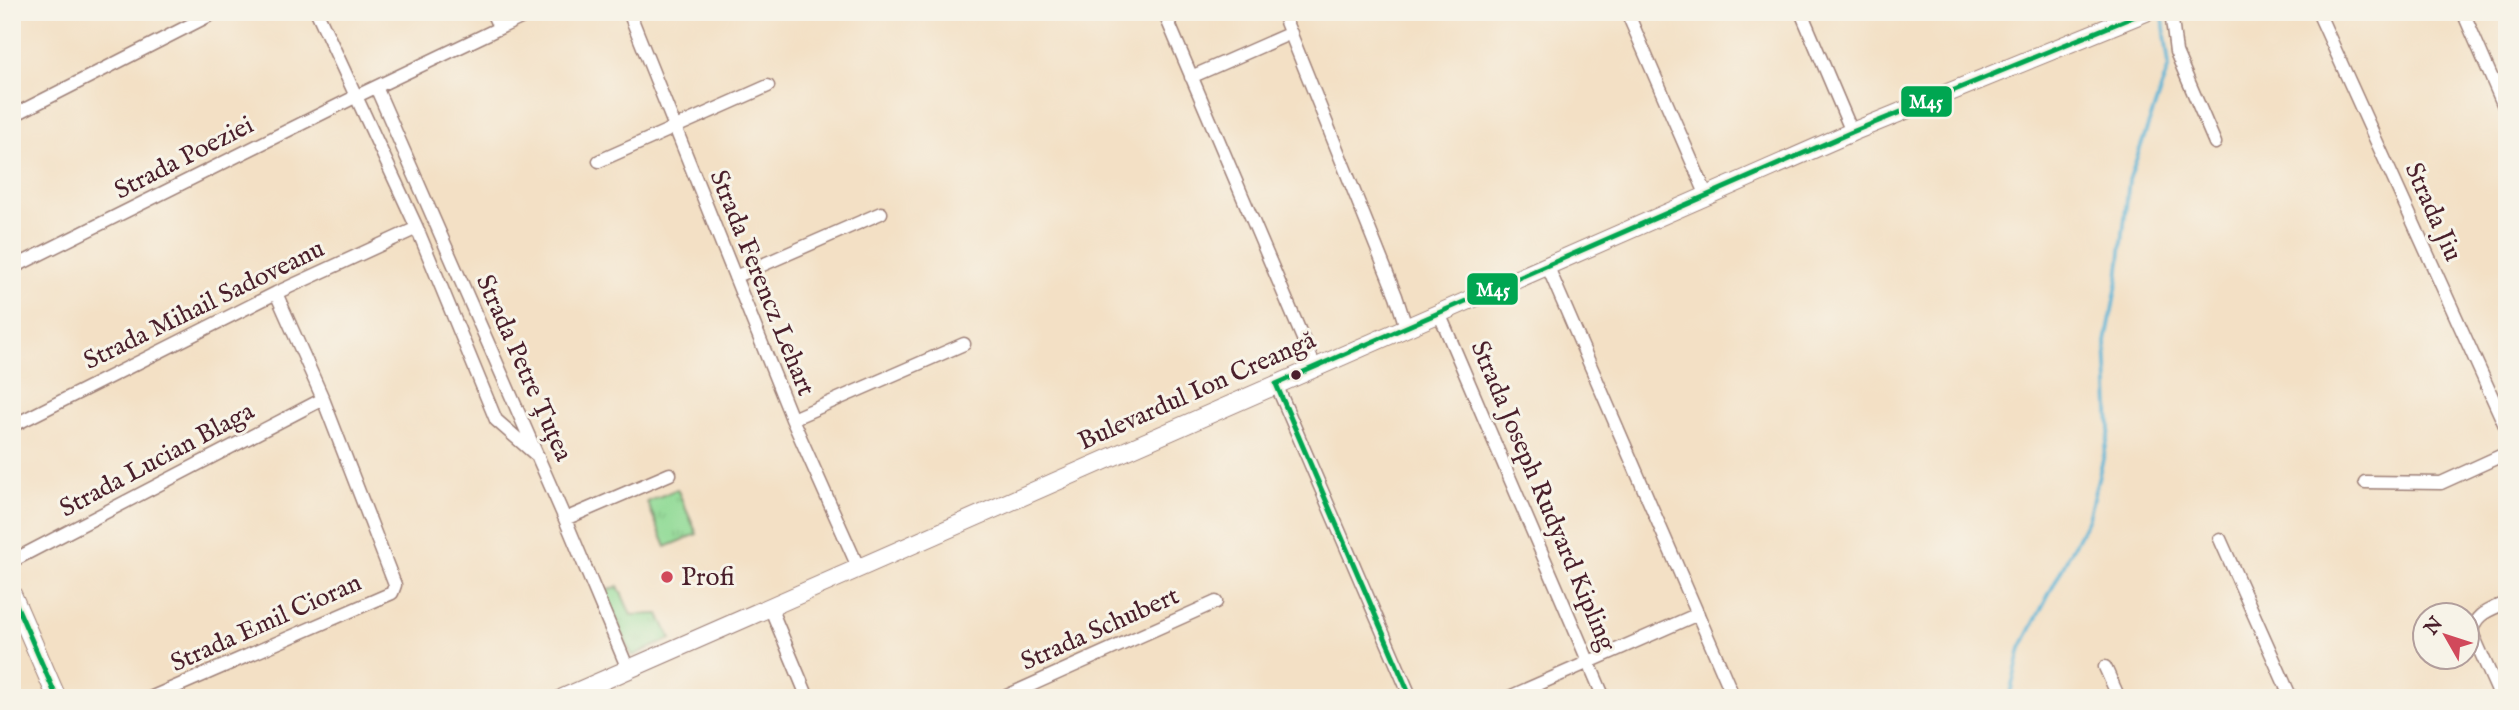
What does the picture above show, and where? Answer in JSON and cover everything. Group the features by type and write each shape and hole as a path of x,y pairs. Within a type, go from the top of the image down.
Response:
{"street":[{"path":"12,116 216,12"},
{"path":"317,12 419,234 496,420 537,456"},
{"path":"492,12 499,27"},
{"name":"Strada Poeziei","path":"12,268 356,96 533,12"},
{"name":"Strada Ferencz Lehart","path":"629,12 792,418 859,569"},
{"path":"1164,12 1315,367"},
{"path":"1282,12 1406,327"},
{"path":"1627,12 1707,196"},
{"path":"1801,12 1852,132"},
{"name":"Bulevardul Ion Creangă","path":"563,698 1852,132 2146,12"},
{"path":"2171,12 2176,52 2215,143"},
{"name":"Strada Jiu","path":"2318,12 2507,430"},
{"path":"2463,12 2507,113"},
{"path":"1191,77 1291,33"},
{"path":"599,161 768,86"},
{"name":"Strada Petre Țuțea","path":"376,87 628,669"},
{"path":"736,277 881,213"},
{"name":"Strada Mihail Sadoveanu","path":"12,425 276,293 419,234 439,233"},
{"path":"1548,265 1734,698"},
{"path":"276,293 323,399"},
{"name":"Strada Joseph Rudyard Kipling","path":"1439,313 1604,698"},
{"path":"792,418 964,344"},
{"path":"1276,384 1411,698"},
{"name":"Strada Lucian Blaga","path":"12,561 323,399"},
{"name":"Strada Emil Cioran","path":"150,698 392,593 395,585 323,399"},
{"path":"2365,482 2441,483 2507,453"},
{"path":"565,519 670,474"},
{"path":"2220,539 2291,698"},
{"path":"12,594 57,698"},
{"name":"Strada Schubert","path":"1002,698 1216,602"},
{"path":"2501,698 2472,633 2473,624 2479,616 2507,602"},
{"path":"770,607 808,698"},
{"path":"1507,698 1698,614"},
{"path":"2105,667 2119,698"}],"green space":[{"path":"677,489 697,534 666,547 647,502"},
{"path":"618,586 631,615 659,614 671,639 632,656 604,592"}],"waterway":[{"path":"2009,698 2021,648 2088,518 2110,431 2106,342 2118,279 2129,180 2169,66 2163,18"}],"transit line":[{"name":"M45","path":"1276,384 1852,132 2145,12"},
{"name":"M45","path":"1276,384 1411,698"},
{"name":"M45","path":"12,595 57,698"}],"place":[{"name":"Profi","path":"667,577"}]}
